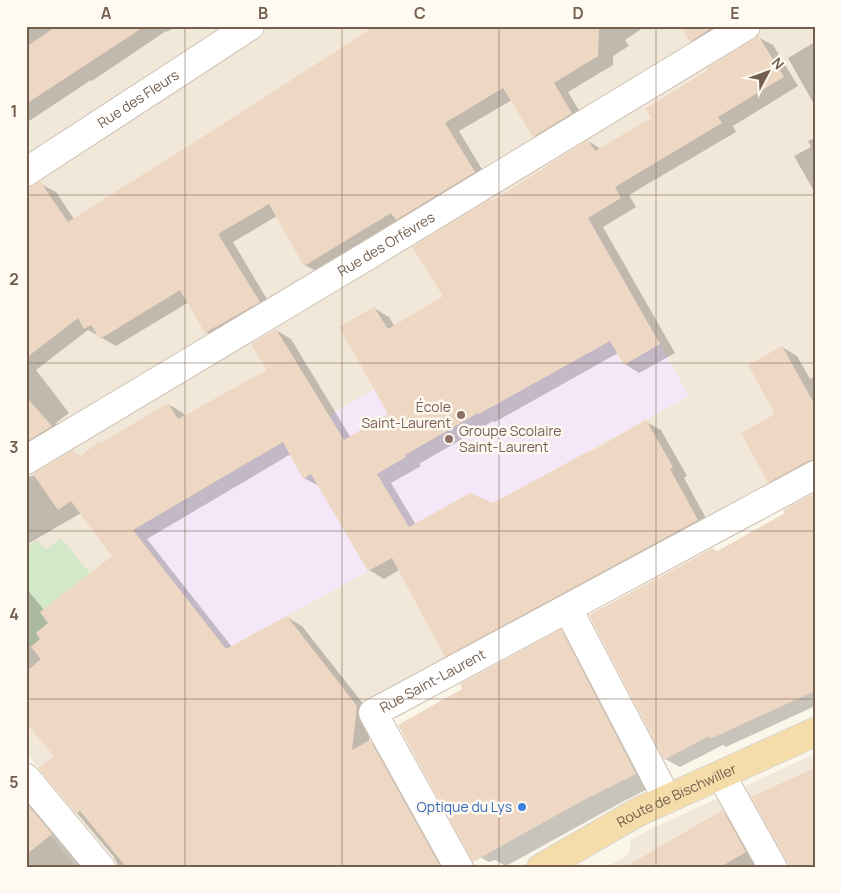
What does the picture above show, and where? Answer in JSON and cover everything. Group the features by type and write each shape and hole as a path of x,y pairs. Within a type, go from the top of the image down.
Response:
{"main road":[{"name":"Route de Bischwiller","path":"541,868 638,812 815,732"}],"street":[{"name":"Rue des Fleurs","path":"26,172 250,26"},
{"name":"Rue des Orfèvres","path":"26,460 746,26"},
{"name":"Rue Saint-Laurent","path":"459,868 374,713 815,474"},
{"path":"568,609 667,799"},
{"path":"720,775 773,868"},
{"path":"26,778 101,868"}],"shaded area":[{"path":"26,26 815,26 815,462 368,727 368,737 372,746 440,868 121,868 26,753"},
{"name":"Groupe Scolaire Saint-Laurent","path":"589,218 689,396 226,649 133,530 443,349 541,246"},
{"path":"815,754 815,868 605,868 629,854 631,840 655,827"},
{"path":"26,807 77,868 26,868"}],"green space":[{"path":"61,538 90,573 40,612 48,623 36,633 40,639 26,649 26,548 37,540 46,550"}],"building":[{"path":"57,26 145,26 26,104 26,47"},
{"path":"375,26 599,26 598,56 554,83 572,113 533,137 503,88 445,123 475,172 396,220 391,213 304,266 269,204 218,234 260,302 205,333 180,290 100,339 91,325 84,329 78,318 26,358 26,188 40,181 68,222"},
{"path":"681,26 715,26 690,42"},
{"path":"758,35 784,77 718,117 722,123 615,187 621,198 588,218 660,344 624,365 610,341 478,413 405,455 406,457 377,474 409,527 470,493 493,503 646,420 673,467 670,469 698,520 445,657 392,558 368,571 311,474 303,479 283,442 133,530 226,649 287,616 357,706 352,750 370,740 441,868 127,868 80,811 76,814 38,768 54,756 26,723 26,672 41,659 31,647 40,639 36,633 48,623 40,612 112,556 71,501 58,510 33,474 73,450 79,457 100,441 101,443 168,403 178,419 267,370 251,344 276,329 344,440 388,414 339,327 374,307 388,329 443,296 412,247 491,199 492,201 588,140 595,151 651,118 645,109 708,70 707,68"},
{"path":"782,346 815,405 815,459 768,483 741,433 775,414 748,365"},
{"path":"26,397 52,426 26,442"},
{"path":"815,493 815,691 710,739 709,736 664,760 589,615 713,548 716,552 785,513 783,510"},
{"path":"561,629 636,774 580,802 473,862 398,725 462,689 460,684"},
{"path":"815,768 815,868 791,868 751,797"},
{"path":"26,803 52,834 26,855"},
{"path":"723,810 746,852 719,868 623,868"}],"place":[{"name":"École Saint-Laurent","path":"461,415"},
{"name":"Groupe Scolaire Saint-Laurent","path":"449,439"},
{"name":"Optique du Lys","path":"522,807"}]}
